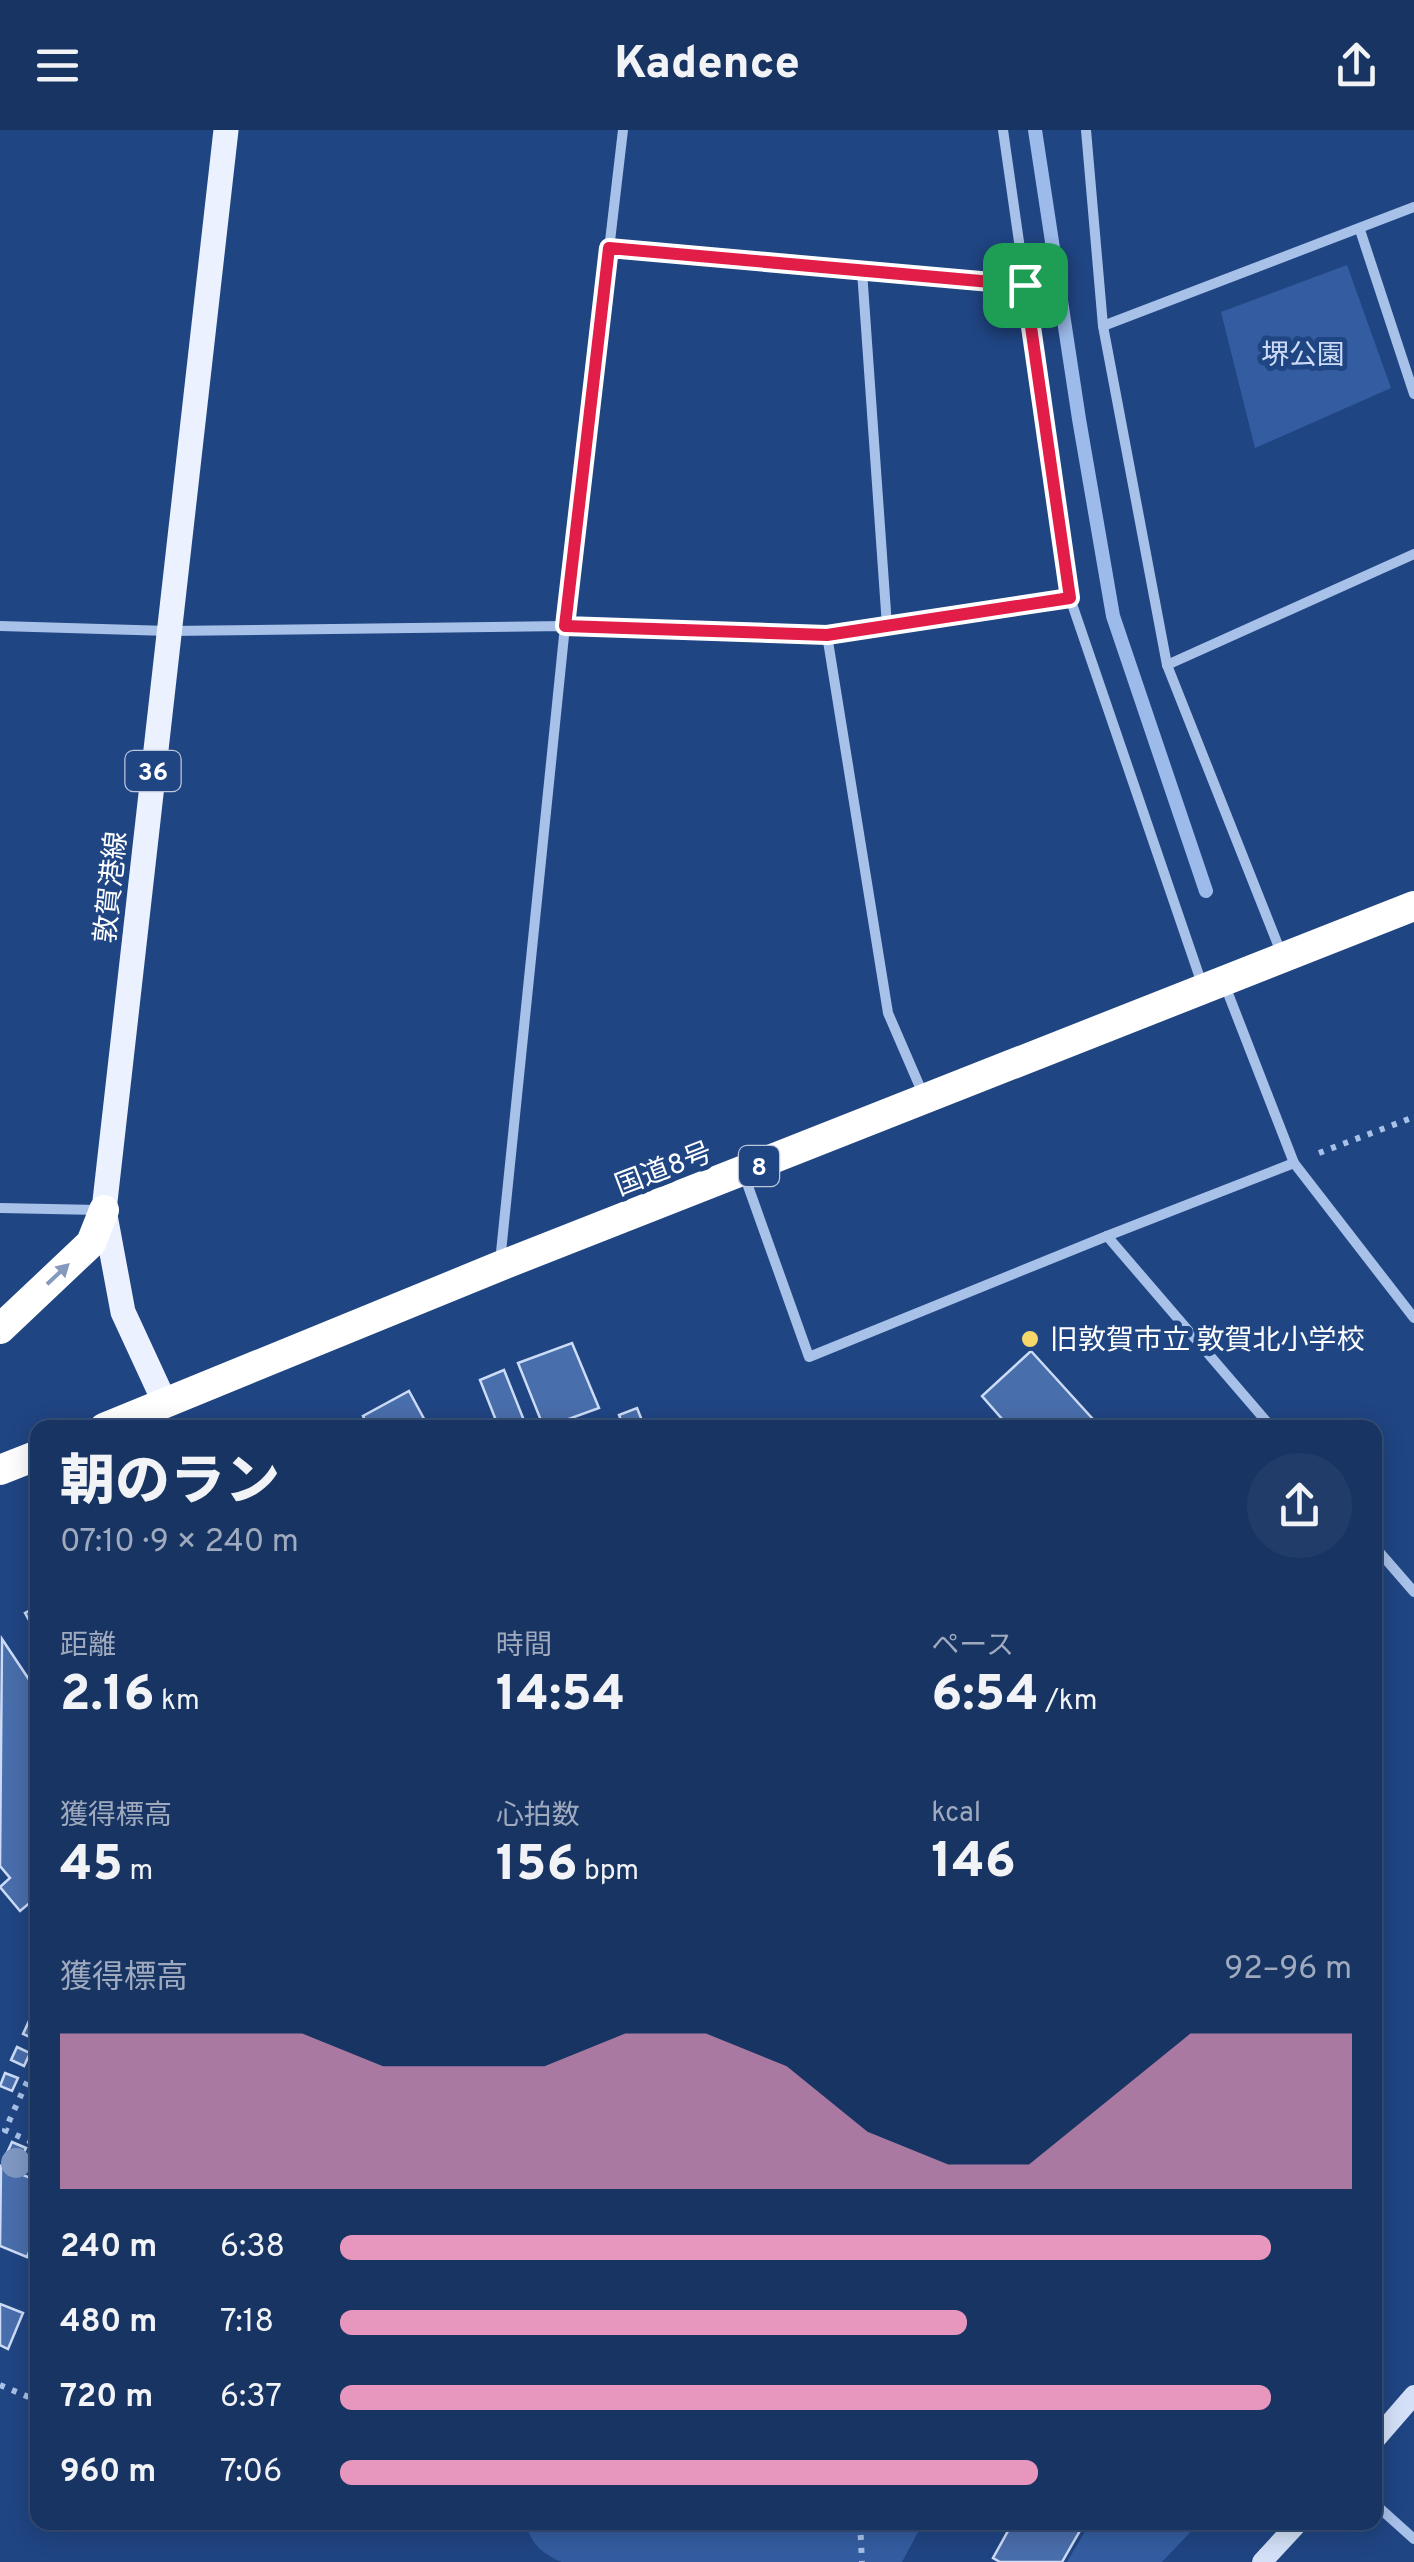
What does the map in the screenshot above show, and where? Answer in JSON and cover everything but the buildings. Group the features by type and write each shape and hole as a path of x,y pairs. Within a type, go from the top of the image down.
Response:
{"highway":[{"name":"国道8号","path":"124,1420 500,1266 1414,906"},
{"path":"0,1329 91,1243 104,1210"},
{"path":"0,1470 30,1458"}],"main road":[{"name":"敦賀港線","path":"165,1403 124,1312 104,1210 226,130"}],"street":[{"path":"500,1266 565,626 623,130"},
{"path":"1003,130 1070,598 1214,986 1294,1162 1414,1318"},
{"path":"1086,130 1103,326 1166,665 1283,958"},
{"path":"1103,326 1414,207"},
{"path":"1360,230 1414,394"},
{"path":"609,248 1025,285"},
{"path":"862,270 888,626"},
{"path":"1166,665 1414,554"},
{"path":"0,626 168,630 565,626 827,635 1070,598"},
{"path":"827,635 888,1013 925,1100"},
{"path":"743,1172 809,1358 1294,1162"},
{"path":"0,1208 104,1210"},
{"path":"1107,1236 1265,1420"},
{"path":"1382,1554 1414,1592"},
{"path":"1382,2432 1414,2395"},
{"path":"1382,2510 1414,2539"},
{"path":"1262,2562 1292,2530"}],"path":[{"path":"1294,1162 1414,1117"},
{"path":"30,2075 5,2130 30,2141"},
{"path":"0,2385 30,2398"},
{"path":"860,2530 862,2562"}],"green space":[{"name":"堺公園","path":"1347,265 1391,388 1255,448 1221,312"},
{"path":"528,2530 919,2530 902,2562 562,2562 538,2547"},
{"path":"1085,2530 1192,2530 1162,2562 1067,2562"}],"waterway":[{"path":"1035,130 1113,616 1206,891"}],"place":[{"name":"旧敦賀市立 敦賀北小学校","path":"1030,1339"}],"route":[{"path":"609,248 1025,285 1070,598 827,635 565,626 609,248"}]}
